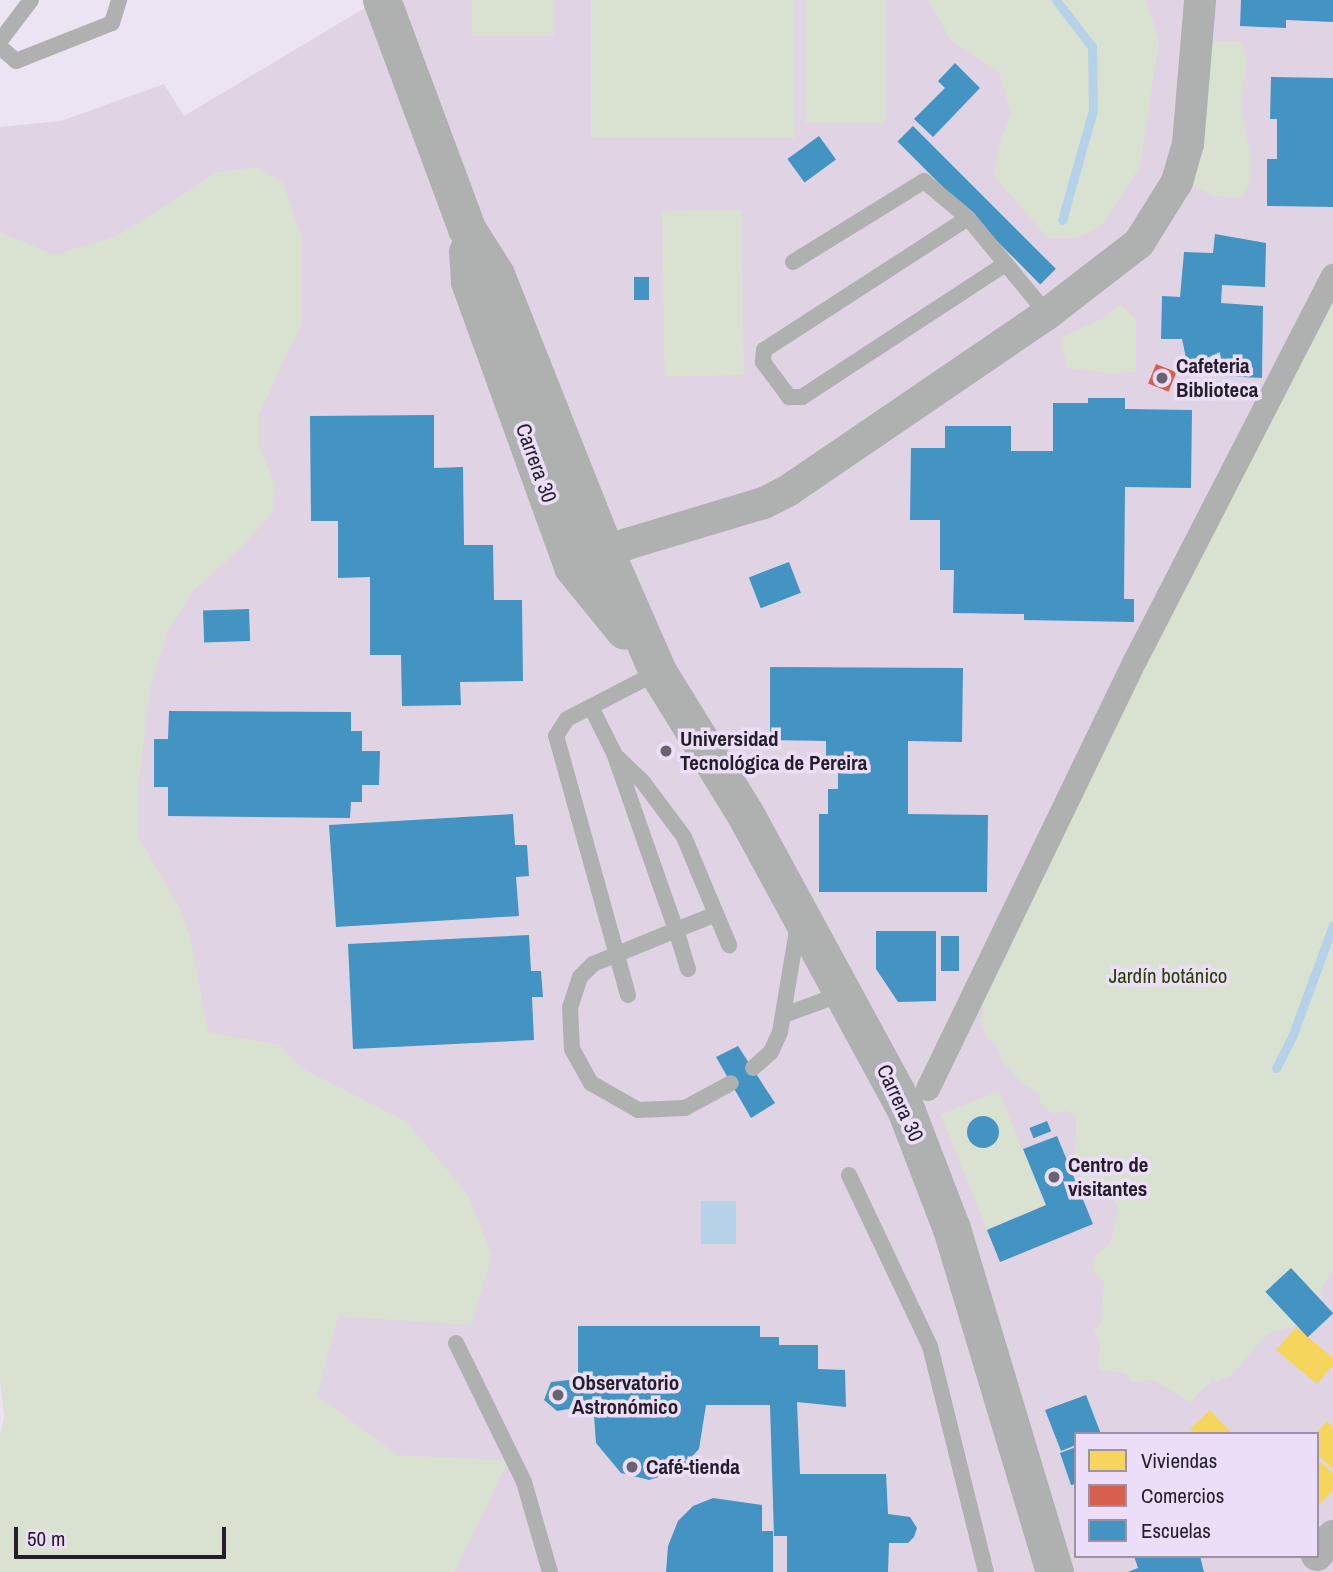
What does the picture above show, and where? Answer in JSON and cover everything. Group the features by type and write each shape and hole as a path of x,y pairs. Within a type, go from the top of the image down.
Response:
{"street":[{"name":"Carrera 30","path":"382,0 467,229 496,275 589,559 800,912 907,1112 952,1229 1055,1572"},
{"path":"589,559 731,514 789,490 1047,314 1139,243 1178,182 1188,144 1200,0"},
{"path":"929,1089 1135,661 1333,276"},
{"path":"1319,1553 1333,1535"},
{"path":"1304,1572 1315,1558"}],"lane":[{"path":"0,41 31,0"},
{"path":"0,47 16,61 112,23 119,0"},
{"path":"793,262 917,181 935,186 968,218 1047,314"},
{"path":"968,218 764,350 763,362 789,397 802,397 1004,264"},
{"path":"628,995 556,746 561,726 658,672"},
{"path":"591,708 614,753 688,969"},
{"path":"614,753 643,782 684,837 729,945"},
{"path":"753,1068 771,1052 784,1015 800,912"},
{"path":"716,915 593,964 580,977 570,1007 572,1049 591,1083 624,1106 654,1112 693,1106 731,1083"},
{"path":"784,1015 845,993"},
{"path":"849,1175 930,1346 986,1572"},
{"path":"456,1343 524,1482 550,1572"}],"shaded area":[{"name":"Universidad Tecnológica de Pereira","path":"378,0 1333,0 1333,1572 50,1572 0,1374 0,127 61,121 164,84 184,116"}],"green space":[{"path":"472,0 554,0 554,36 472,36"},
{"path":"591,0 795,0 795,138 591,138"},
{"path":"805,0 885,0 885,123 805,123"},
{"path":"928,0 1146,0 1159,40 1140,166 1101,227 1076,238 1048,238 994,176 1001,138 1011,113 999,72 951,40"},
{"path":"1213,41 1242,42 1247,63 1240,104 1251,158 1250,181 1242,198 1213,196 1191,184 1205,66"},
{"path":"258,167 283,183 301,237 301,325 259,414 259,447 276,486 272,513 242,547 191,593 167,633 150,689 139,779 139,838 179,907 190,936 208,1032 280,1045 303,1069 407,1122 468,1195 492,1255 471,1325 338,1316 317,1396 398,1455 508,1461 455,1572 0,1572 0,1435 4,1416 0,1380 0,232 54,255 119,235 217,172"},
{"path":"741,210 744,375 665,376 662,211"},
{"name":"Jardín botánico","path":"1333,276 1333,1271 1322,1288 1322,1305 1301,1324 1267,1334 1231,1376 1217,1382 1213,1379 1191,1402 1153,1380 1131,1382 1126,1373 1099,1370 1100,1342 1094,1329 1101,1324 1104,1281 1092,1271 1095,1256 1110,1244 1118,1210 1111,1191 1098,1194 1083,1181 1075,1162 1076,1117 1066,1110 1054,1114 1040,1104 1039,1093 1021,1082 1002,1061 997,1045 986,1038 980,1021 984,1009 975,992"},
{"path":"1120,304 1136,319 1136,371 1112,374 1068,368 1060,338 1104,318"},
{"path":"999,1091 1045,1205 987,1229 941,1115"}],"water":[{"path":"701,1201 736,1201 736,1244 701,1244"}],"building: Viviendas":[{"path":"1296,1327 1333,1358 1333,1365 1317,1384 1276,1350"},
{"path":"1210,1410 1230,1432 1192,1432 1190,1429"},
{"path":"1327,1421 1333,1427 1333,1469 1319,1457 1319,1432 1317,1432"},
{"path":"1319,1461 1333,1473 1333,1490 1319,1505"}],"building: Comercios":[{"name":"Cafeteria Biblioteca","path":"1156,364 1176,372 1169,392 1148,383"}],"building: Escuelas":[{"path":"1241,0 1333,0 1333,22 1286,20 1286,28 1240,26"},
{"path":"955,63 980,88 933,137 914,119 945,88 938,81"},
{"path":"1271,77 1333,78 1333,207 1267,206 1267,159 1277,159 1277,119 1270,119"},
{"path":"913,126 1056,269 1040,284 897,142"},
{"path":"819,136 836,159 804,182 787,159"},
{"path":"1215,234 1266,243 1265,287 1222,285 1221,303 1263,306 1262,378 1221,376 1220,352 1196,363 1186,358 1182,339 1161,339 1162,296 1180,297 1184,252 1213,253"},
{"path":"634,277 649,277 649,300 634,300"},
{"path":"1088,398 1125,398 1125,409 1192,410 1191,488 1125,487 1124,599 1134,599 1134,622 1024,620 1024,614 953,613 954,570 940,570 940,520 910,520 911,448 945,448 945,426 1011,426 1011,451 1053,451 1053,403 1088,403"},
{"path":"434,415 434,468 463,467 464,545 493,545 494,600 522,600 523,681 460,682 461,705 402,706 401,655 370,655 370,577 338,578 338,521 311,521 310,416"},
{"path":"789,562 801,593 761,608 749,577"},
{"path":"249,609 250,641 204,643 203,611"},
{"path":"770,667 963,668 962,742 908,741 908,814 988,815 987,892 819,892 819,814 828,814 828,789 838,789 838,767 826,767 826,741 770,740"},
{"path":"169,711 351,712 351,731 362,731 362,751 380,751 379,785 362,785 362,802 351,802 350,818 168,816 168,787 154,787 154,739 168,739"},
{"path":"513,814 515,845 527,845 529,876 516,877 519,916 336,927 329,825"},
{"path":"876,931 936,931 936,1001 898,1002 876,969"},
{"path":"529,935 531,971 541,971 543,997 532,997 534,1040 353,1049 348,944"},
{"path":"941,936 959,936 959,971 941,971"},
{"path":"738,1046 775,1103 751,1118 716,1057"},
{"path":"983,1116 994,1121 999,1132 994,1143 983,1148 972,1143 967,1132 972,1121"},
{"path":"1047,1121 1051,1131 1034,1138 1029,1128"},
{"name":"Centro de visitantes","path":"1057,1136 1093,1224 1000,1262 987,1230 1046,1205 1023,1149"},
{"path":"1291,1268 1333,1313 1308,1337 1265,1292"},
{"path":"578,1326 760,1326 760,1337 779,1337 779,1345 818,1345 818,1369 845,1370 846,1407 797,1402 800,1474 886,1474 888,1514 910,1517 917,1528 914,1537 908,1543 889,1543 888,1572 787,1572 787,1536 774,1536 770,1405 706,1405 699,1449 679,1471 649,1480 621,1473 596,1443 593,1402 583,1403 583,1396 575,1396 569,1409 557,1411 544,1400 551,1382 578,1379"},
{"path":"1086,1395 1100,1432 1074,1432 1074,1446 1061,1451 1045,1410"},
{"path":"1074,1448 1074,1484 1071,1485 1060,1453"},
{"path":"713,1498 762,1505 762,1531 773,1531 773,1572 666,1572 668,1546 678,1521 693,1506"},
{"path":"1135,1558 1200,1558 1204,1572 1128,1572 1138,1568"}],"waterway":[{"path":"1056,0 1092,47 1093,110 1062,220"},
{"path":"1276,1068 1293,1034 1333,925"}],"place":[{"name":"Cafeteria Biblioteca","path":"1162,378"},
{"name":"Universidad Tecnológica de Pereira","path":"666,751"},
{"name":"Centro de visitantes","path":"1054,1177"},
{"name":"Observatorio Astronómico","path":"558,1395"},
{"name":"Café-tienda","path":"632,1467"}]}
